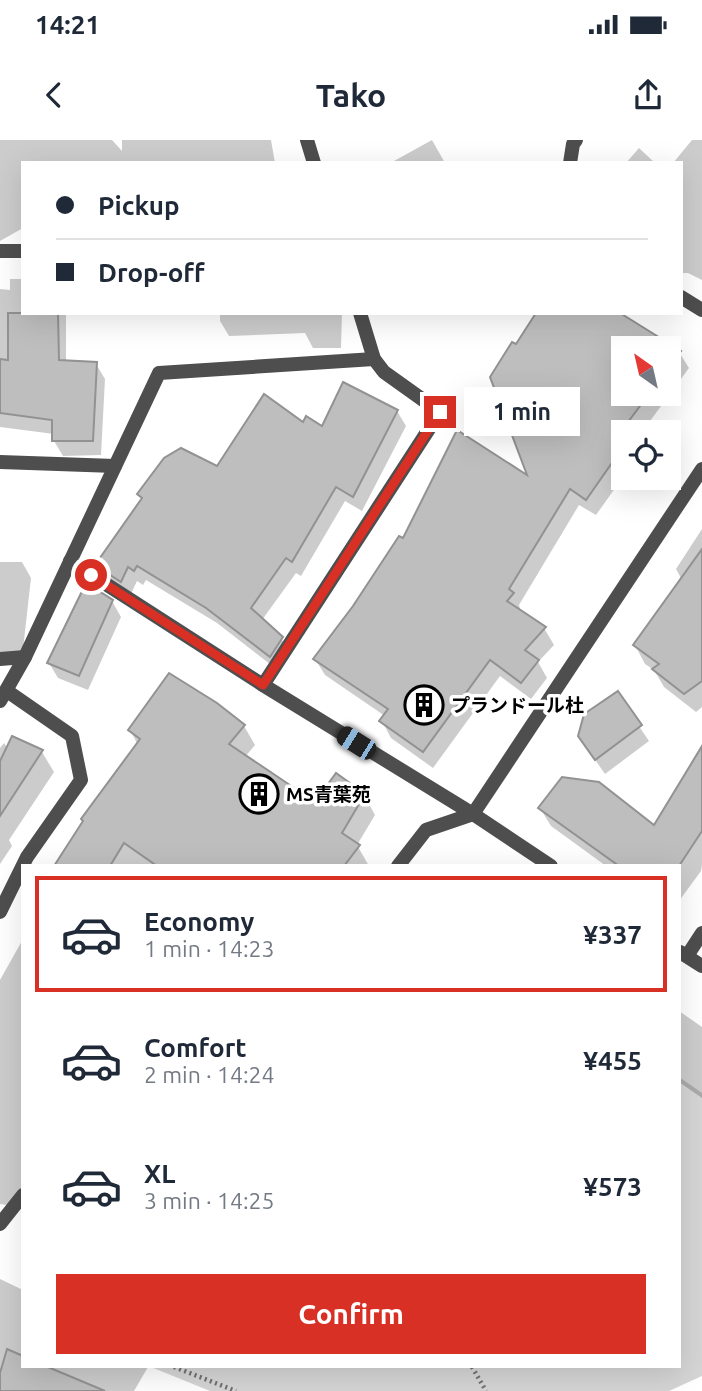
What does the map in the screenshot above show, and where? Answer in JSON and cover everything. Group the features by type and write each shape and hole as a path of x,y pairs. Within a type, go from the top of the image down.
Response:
{"street":[{"path":"307,140 313,161"},
{"path":"570,161 576,140"},
{"path":"0,251 21,251"},
{"path":"683,298 702,310"},
{"path":"263,685 440,412 384,372 374,359 361,315"},
{"path":"24,864 81,780 72,736 3,696 25,657 159,373 374,359"},
{"path":"0,462 115,466"},
{"path":"400,864 426,830 472,814 702,469"},
{"path":"70,561 548,864"},
{"path":"0,659 25,657"},
{"path":"0,912 21,869"},
{"path":"702,933 683,954 702,967"},
{"path":"0,1224 21,1198"}],"path":[{"path":"177,1368 236,1391"},
{"path":"473,1368 486,1391"}],"shaded area":[{"path":"681,1078 702,1093 702,1376 669,1391 210,1391 153,1368 681,1368"}],"building":[{"path":"8,313 58,315 59,360 97,362 93,441 52,441 52,420 0,413 0,359 8,360"},
{"path":"535,315 623,315 657,336 611,336 611,406 640,406 630,420 611,420 611,464 586,500 570,489 509,589 514,593 507,601 546,627 525,650 539,660 521,683 490,660 423,752 379,721 388,709 313,659 353,606 399,536 403,538 457,430 527,475 490,377 512,342 516,344"},
{"path":"343,382 398,410 353,497 336,487 292,562 286,558 251,608 283,637 270,657 206,608 137,566 134,571 128,567 121,582 95,565 142,498 137,494 164,458 181,448 217,466 264,394 303,422 306,416 322,426"},
{"path":"702,549 702,681 684,694 652,669 659,664 633,645"},
{"path":"86,583 113,600 79,676 47,663"},
{"path":"169,673 217,703 245,725 229,744 315,802 336,773 365,794 342,833 360,845 346,864 154,864 124,843 111,864 55,864 83,821 81,819 140,739 128,730"},
{"path":"618,691 642,725 595,760 578,736 584,714"},
{"path":"12,736 43,750 0,816 0,761"},
{"path":"702,746 702,831 680,864 616,864 538,808 562,777 599,782 654,825"},
{"path":"7,1349 21,1355 21,1368 50,1368 105,1391 0,1391 0,1373"}],"place":[{"name":"プランドール杜","path":"424,705"},
{"name":"MS青葉苑","path":"259,794"}],"route":[{"path":"91,575 263,685 440,412"}]}
